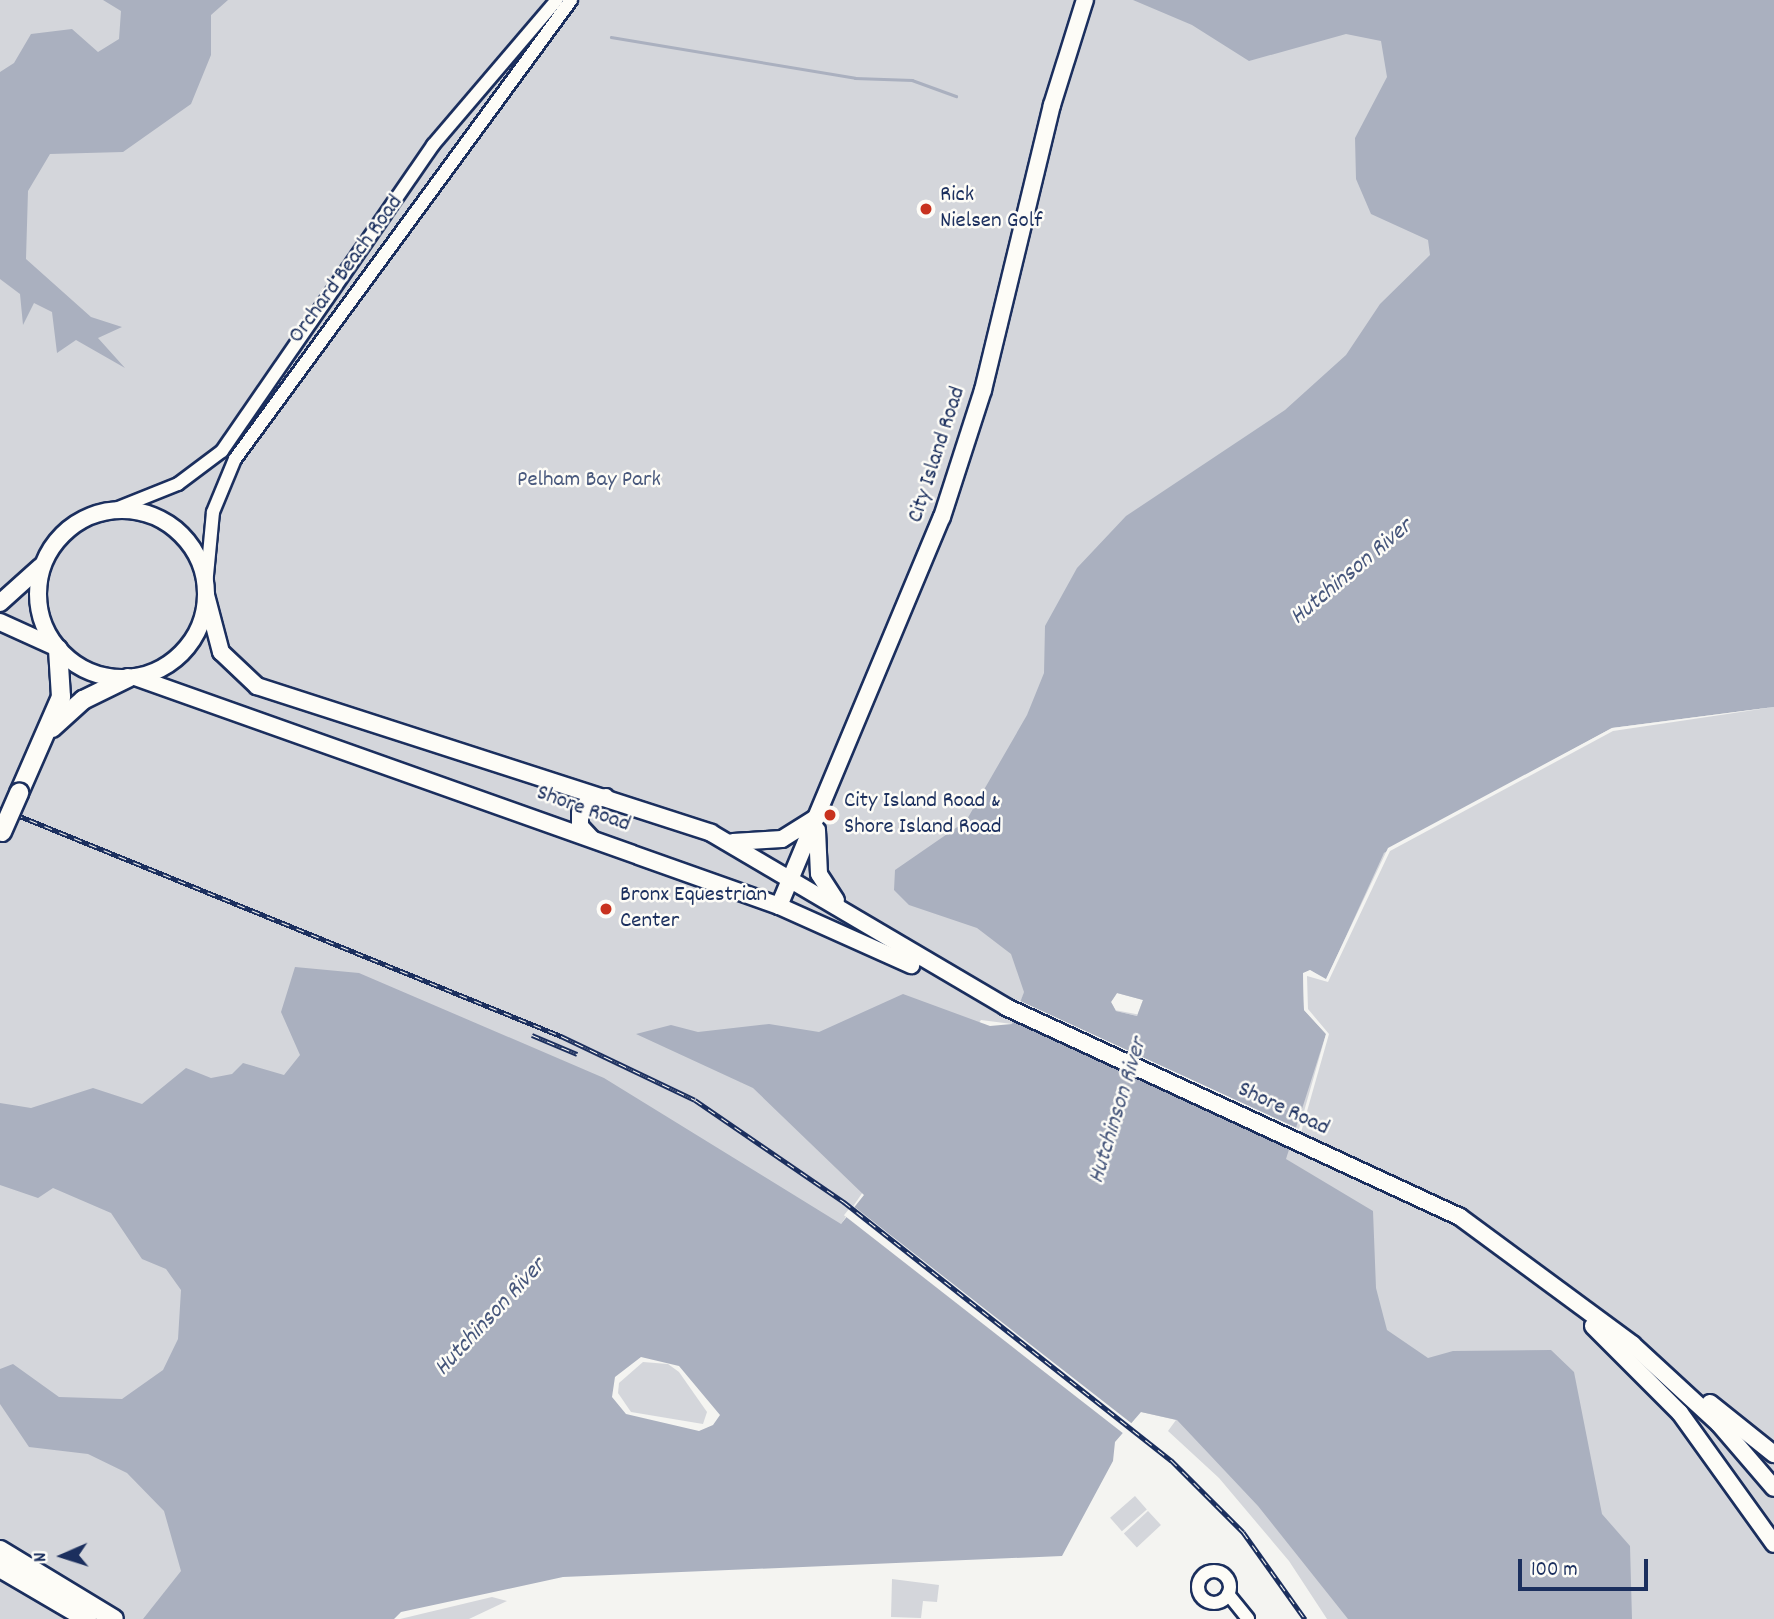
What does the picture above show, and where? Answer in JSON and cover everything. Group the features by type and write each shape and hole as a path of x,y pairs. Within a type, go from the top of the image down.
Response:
{"highway":[{"path":"1,834 64,687 58,649"},
{"path":"41,742 74,706 131,678"},
{"path":"0,1550 65,1595 88,1619"},
{"path":"0,1568 34,1585"},
{"path":"0,1577 65,1595 114,1619"}],"main road":[{"name":"City Island Road","path":"779,906 942,517 984,390 1052,105 1085,0"},
{"path":"0,603 26,585 49,553 80,521 113,510 152,515 179,531 198,556 206,590 201,625 184,651 131,678 88,671 58,649 0,622"},
{"path":"49,553 39,606 58,649"},
{"name":"Shore Road","path":"206,590 221,652 257,686 606,797 728,842 792,876 1006,1007"},
{"name":"Shore Road","path":"131,678 779,906 1006,1007 1460,1217 1632,1344 1719,1424 1774,1488"},
{"path":"591,838 580,826 580,813 589,800 606,797"},
{"path":"728,842 782,839 818,817"},
{"path":"818,817 819,874 843,909"},
{"name":"Shore Road","path":"1531,1270 1681,1413 1774,1545"},
{"path":"1632,1344 1774,1454"}],"street":[{"name":"Orchard Beach Road","path":"113,510 178,484 222,451 433,145 557,0"},
{"name":"Orchard Beach Road","path":"206,590 214,512 235,459 570,0"},
{"path":"1228,1594 1248,1619"}],"green space":[{"name":"Pelham Bay Park","path":"0,0 1461,0 1475,139 1141,1015 1138,1014 1143,1000 1117,993 1111,1002 1116,1010 1024,993 1012,1024 981,1020 841,1224 187,1619 0,1619"},
{"path":"1774,707 1774,1619 1327,1619 1289,1561 1219,1478 1168,1431 1176,1420 1141,1412 1263,1341 1304,1010 1303,973 1384,853 1612,728"},
{"path":"643,1362 668,1364 679,1372 707,1412 703,1424 631,1412 618,1393 619,1383"},
{"path":"1135,1496 1147,1510 1122,1531 1110,1518"},
{"path":"1148,1511 1161,1525 1137,1547 1124,1534"},
{"path":"892,1579 939,1585 937,1602 923,1601 921,1618 891,1617"},
{"path":"492,1597 507,1601 469,1619 400,1619"}],"water":[{"path":"103,0 228,0 211,15 211,55 191,104 123,152 50,154 28,191 26,259 91,317 122,327 98,338 125,368 76,340 57,353 52,312 34,303 23,325 20,294 0,279 0,72 14,63 31,34 72,29 98,52 119,39 121,11"},
{"name":"Hutchinson River","path":"1133,0 1774,0 1774,707 1612,728 1384,853 1326,980 1310,970 1303,974 1304,1010 1326,1034 1286,1159 1373,1211 1376,1288 1387,1330 1428,1358 1453,1351 1551,1350 1574,1372 1602,1514 1630,1546 1632,1619 1348,1619 1258,1506 1177,1420 1141,1412 1115,1442 1113,1461 1062,1556 563,1577 401,1612 394,1619 143,1619 181,1571 164,1511 127,1473 88,1454 29,1447 0,1404 0,1369 13,1364 59,1397 122,1399 163,1370 178,1339 181,1290 166,1269 142,1259 111,1213 53,1188 38,1198 0,1185 0,1103 31,1108 93,1088 142,1104 186,1068 211,1078 232,1074 243,1063 284,1075 300,1055 281,1012 295,967 359,973 604,1078 841,1224 864,1195 753,1088 636,1034 671,1025 698,1032 769,1024 819,1032 903,994 990,1026 1012,1024 1024,992 1011,954 977,928 909,905 894,890 895,870 966,821 1027,715 1044,673 1045,626 1077,568 1126,516 1285,410 1346,355 1380,304 1430,255 1428,240 1371,214 1356,179 1355,138 1387,77 1381,41 1346,34 1249,61 1192,25","holes":["1117,993 1143,1000 1137,1016 1116,1011 1111,1002","641,1357 679,1366 720,1415 713,1425 699,1431 626,1414 612,1397 615,1377"]}],"pier":[{"path":"1774,707 1613,731 1390,851 1328,982 1307,976 1308,1009 1329,1034 1296,1150 1010,1019 1018,1000 1299,1129 1326,1034 1304,1010 1303,973 1310,970 1326,979 1388,848 1612,728"},
{"path":"852,1205 1133,1425 1125,1435 844,1215"}],"waterway":[{"path":"611,37 855,78 912,80 956,96"}],"railway":[{"path":"0,808 561,1036 695,1100 844,1202 1171,1460 1243,1532 1305,1619"},
{"path":"532,1035 577,1054"}],"place":[{"name":"Rick Nielsen Golf","path":"926,209"},
{"name":"City Island Road & Shore Island Road","path":"830,815"},
{"name":"Bronx Equestrian Center","path":"606,909"}]}
